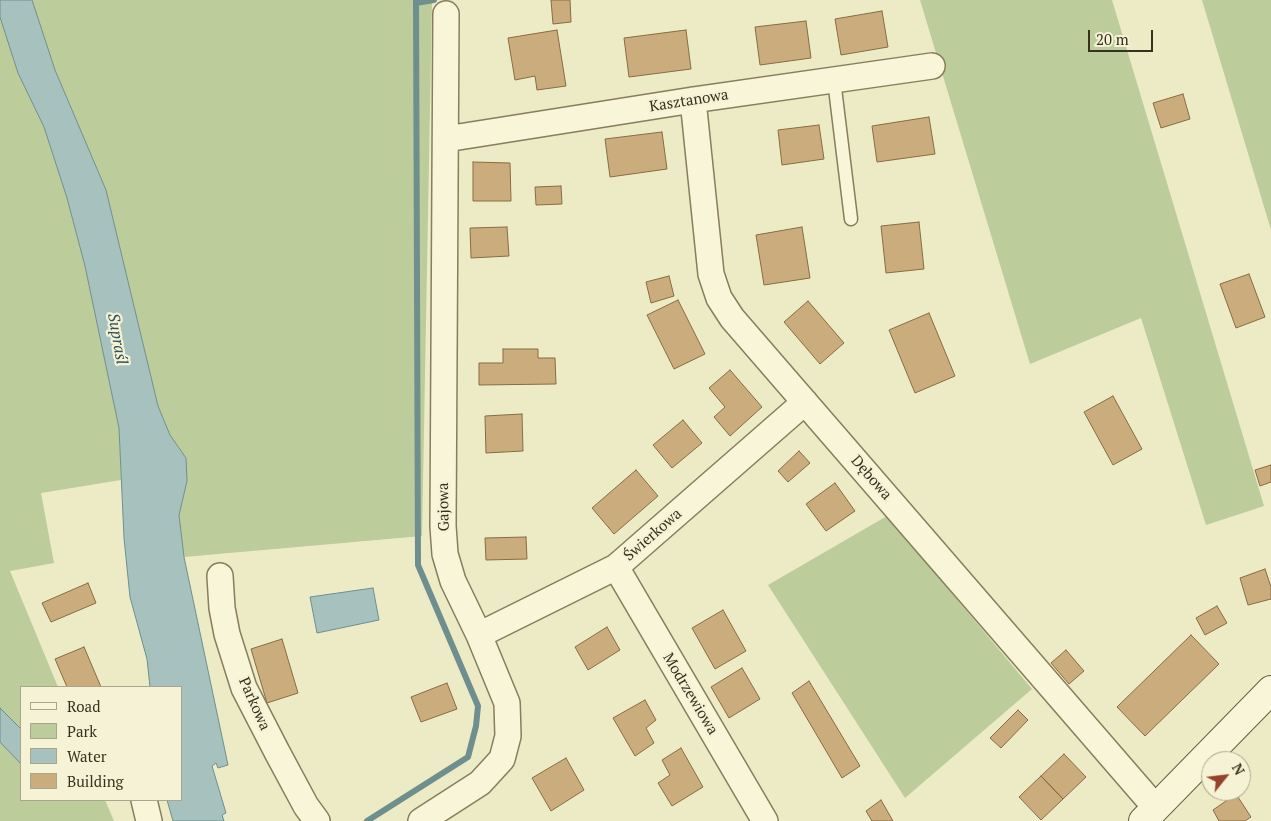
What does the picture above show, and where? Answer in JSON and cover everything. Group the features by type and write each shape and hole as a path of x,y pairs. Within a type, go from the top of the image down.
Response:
{"street":[{"name":"Gajowa","path":"421,821 480,784 502,759 508,736 507,703 479,635 453,581 445,554 443,526 446,14"},
{"name":"Kasztanowa","path":"446,139 693,100 932,66"},
{"name":"Dębowa","path":"693,100 710,274 719,298 732,318 805,402 1150,814"},
{"name":"Świerkowa","path":"479,635 616,567 805,402"},
{"name":"Modrzewiowa","path":"616,567 765,821"},
{"name":"Parkowa","path":"220,576 227,634 244,688 306,806 317,821"},
{"path":"1150,814 1271,690"},
{"path":"144,801 149,821"}],"lane":[{"path":"834,80 851,219"}],"green space":[{"path":"32,0 432,0 422,536 184,557 179,515 187,481 186,458 170,435 158,406 106,190 55,70"},
{"path":"920,0 1112,0 1264,506 1206,525 1141,318 1030,364"},
{"path":"1202,0 1271,0 1271,230"},
{"path":"0,17 18,73 44,127 67,198 85,266 119,428 121,480 41,493 54,563 10,571 58,686 20,686 20,801 105,801 114,821 0,821"},
{"path":"887,516 1032,689 905,798 768,585"}],"water":[{"name":"Supraśl","path":"0,0 32,0 55,70 106,190 158,406 170,435 186,458 187,481 179,515 184,557 228,765 218,768 216,763 212,766 226,813 222,815 224,821 173,821 167,801 182,801 182,686 150,686 147,659 130,597 124,538 119,428 85,266 67,198 44,127 18,73 0,17"},
{"path":"373,588 379,620 317,633 310,597"},
{"path":"0,708 20,728 20,763 0,742"}],"building":[{"path":"551,0 570,0 571,22 553,24"},
{"path":"882,11 888,47 841,55 835,19"},
{"path":"806,21 811,58 760,65 755,27"},
{"path":"557,30 566,86 537,90 535,76 515,80 508,38"},
{"path":"686,30 691,69 629,77 624,38"},
{"path":"1183,94 1190,119 1161,128 1153,103"},
{"path":"929,117 935,154 877,162 872,126"},
{"path":"819,125 824,159 782,165 778,130"},
{"path":"662,132 667,169 610,177 605,139"},
{"path":"473,162 510,163 511,201 473,201"},
{"path":"561,186 562,204 536,205 535,187"},
{"path":"919,222 924,269 886,273 881,226"},
{"path":"507,227 509,256 471,258 470,228"},
{"path":"802,227 810,278 764,285 756,235"},
{"path":"1249,274 1265,317 1236,328 1220,284"},
{"path":"669,276 674,296 651,303 646,282"},
{"path":"678,300 705,354 674,369 647,315"},
{"path":"808,301 844,343 820,364 784,322"},
{"path":"929,313 955,376 915,393 889,330"},
{"path":"503,349 538,349 538,358 555,358 556,384 479,385 479,363 503,363"},
{"path":"730,370 762,407 730,436 714,417 725,407 709,388"},
{"path":"1113,396 1142,449 1113,465 1084,412"},
{"path":"522,414 523,451 486,453 485,416"},
{"path":"683,420 702,443 672,468 653,445"},
{"path":"799,451 810,463 788,482 778,471"},
{"path":"1271,465 1271,482 1260,486 1255,470"},
{"path":"636,470 658,496 614,534 592,508"},
{"path":"835,483 855,511 826,531 806,504"},
{"path":"526,537 527,559 486,560 485,538"},
{"path":"1265,569 1271,587 1271,599 1248,605 1240,578"},
{"path":"88,583 96,603 51,622 42,603"},
{"path":"1217,606 1227,623 1205,635 1196,618"},
{"path":"723,610 746,651 715,669 692,628"},
{"path":"607,627 620,650 588,670 575,647"},
{"path":"1191,635 1219,664 1145,736 1117,707"},
{"path":"282,639 298,693 267,703 251,649"},
{"path":"84,647 101,686 67,686 55,659"},
{"path":"1066,650 1084,671 1069,684 1051,663"},
{"path":"742,668 760,699 729,718 711,687"},
{"path":"809,681 860,766 842,778 792,693"},
{"path":"447,683 457,709 421,722 411,697"},
{"path":"645,700 656,720 646,728 654,743 635,756 613,718"},
{"path":"1018,710 1028,720 1001,748 990,738"},
{"path":"681,748 703,787 672,806 658,783 670,775 662,760"},
{"path":"1064,754 1086,777 1063,799 1041,776"},
{"path":"566,758 584,790 551,811 532,778"},
{"path":"1041,776 1063,799 1041,820 1019,797"},
{"path":"881,800 893,821 872,821 866,811"},
{"path":"1226,801 1241,801 1251,817 1245,821 1219,821 1213,810"}],"waterway":[{"path":"367,821 468,757 476,726 478,706 418,565 416,0"},
{"path":"416,3 434,0"}]}
